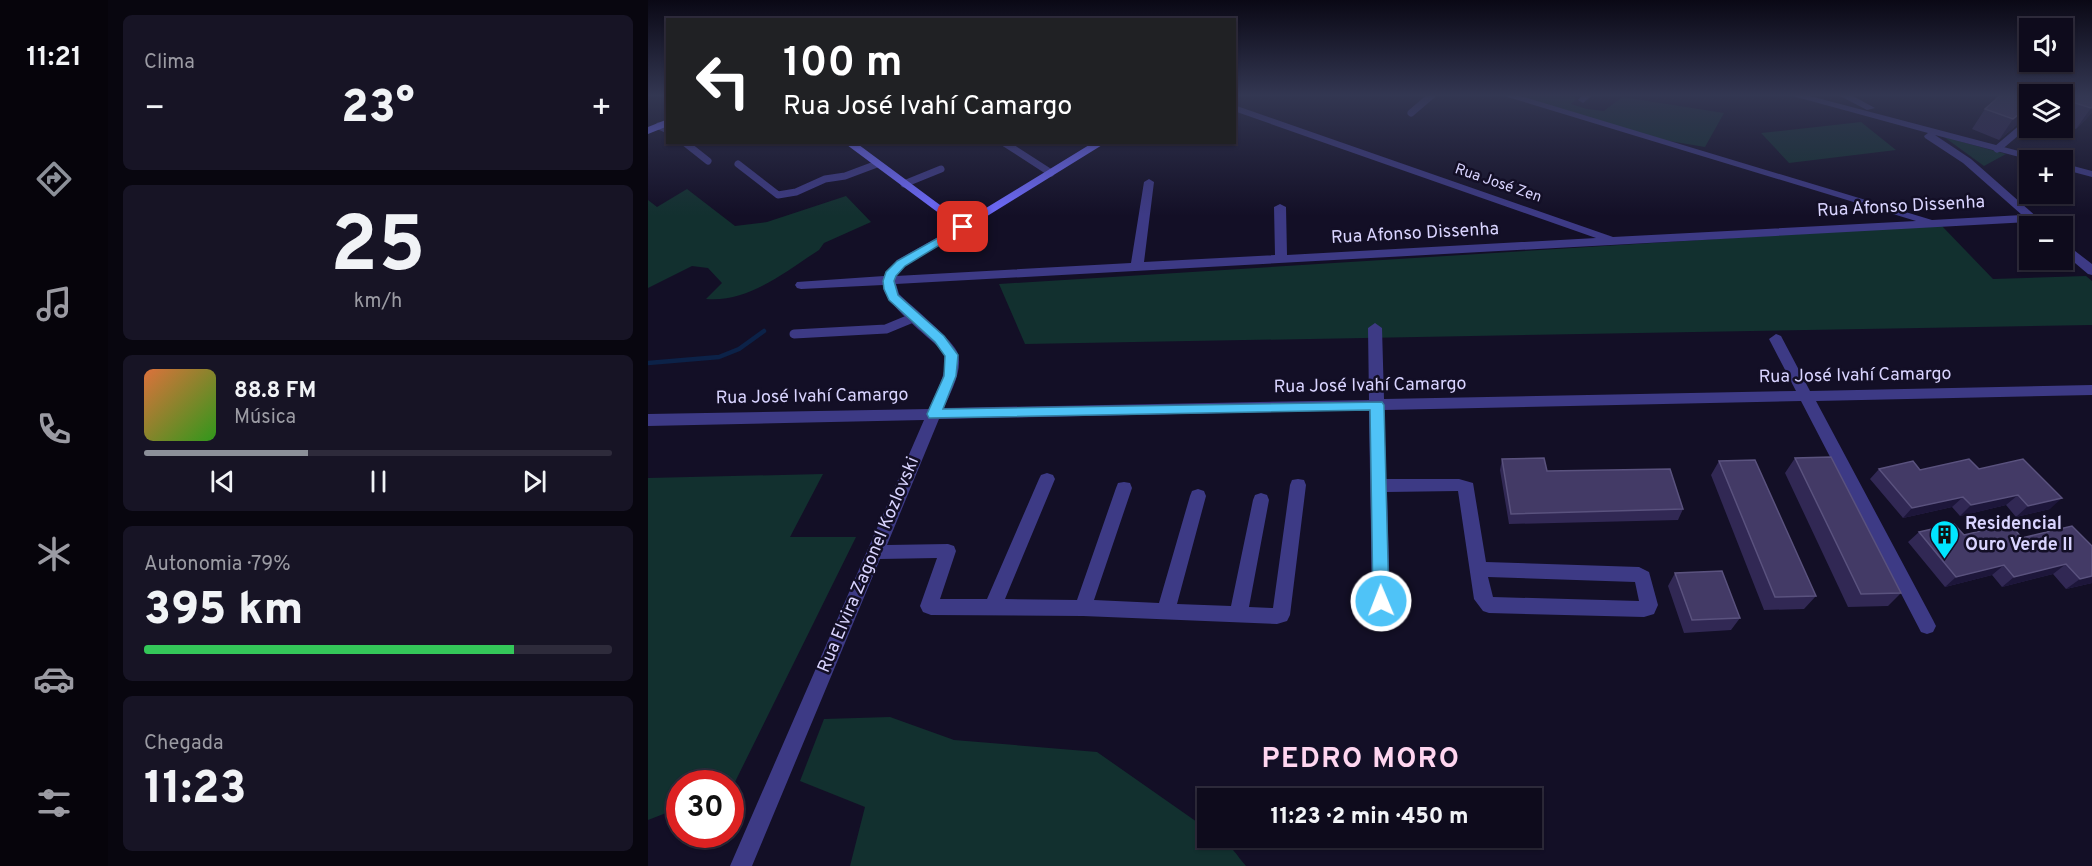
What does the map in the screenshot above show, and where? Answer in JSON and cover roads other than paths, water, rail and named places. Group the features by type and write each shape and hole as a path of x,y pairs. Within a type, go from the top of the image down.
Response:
{"street":[{"name":"Rua José Zen","path":"1313,135 1617,241"},
{"path":"1642,135 1937,223"},
{"path":"1925,135 1954,151 2029,216"},
{"path":"1947,135 2019,154"},
{"path":"851,144 963,227"},
{"path":"889,281 890,274 901,263 1099,144"},
{"path":"2073,169 2092,174"},
{"path":"1137,267 1149,182"},
{"path":"1280,207 1281,259"},
{"name":"Rua Afonso Dissenha","path":"801,285 1937,223 2019,222"},
{"path":"2073,255 2092,272"},
{"name":"Rua Elvira Zagonel Kozlovski","path":"741,866 950,376 952,355 947,347 894,297 889,289 889,281"},
{"path":"1376,328 1381,601"},
{"path":"1776,339 1927,626"},
{"name":"Rua José Ivahí Camargo","path":"648,420 2092,390"},
{"path":"993,606 1047,479"},
{"path":"875,552 948,551 929,607 1083,608 1281,615 1298,485"},
{"path":"1378,486 1464,485 1467,488 1478,569 1483,599 1489,606 1644,609 1649,605 1643,577 1640,575 1478,569"},
{"path":"1083,608 1124,488"},
{"path":"1166,610 1198,496"},
{"path":"1238,615 1261,500"}],"lane":[{"path":"1997,149 2014,135"},
{"path":"687,144 708,161"},
{"path":"1006,144 1051,173"},
{"path":"738,164 778,195 796,192 825,179 845,176 877,164"},
{"path":"904,184 941,169"},
{"path":"794,334 886,329 915,317"}],"waterway":[{"path":"648,363 719,357 739,349 764,331"}],"place":[{"name":"Residencial Ouro Verde II","path":"1944,560"}],"district":[{"name":"PEDRO MORO","path":"1361,760"}]}
